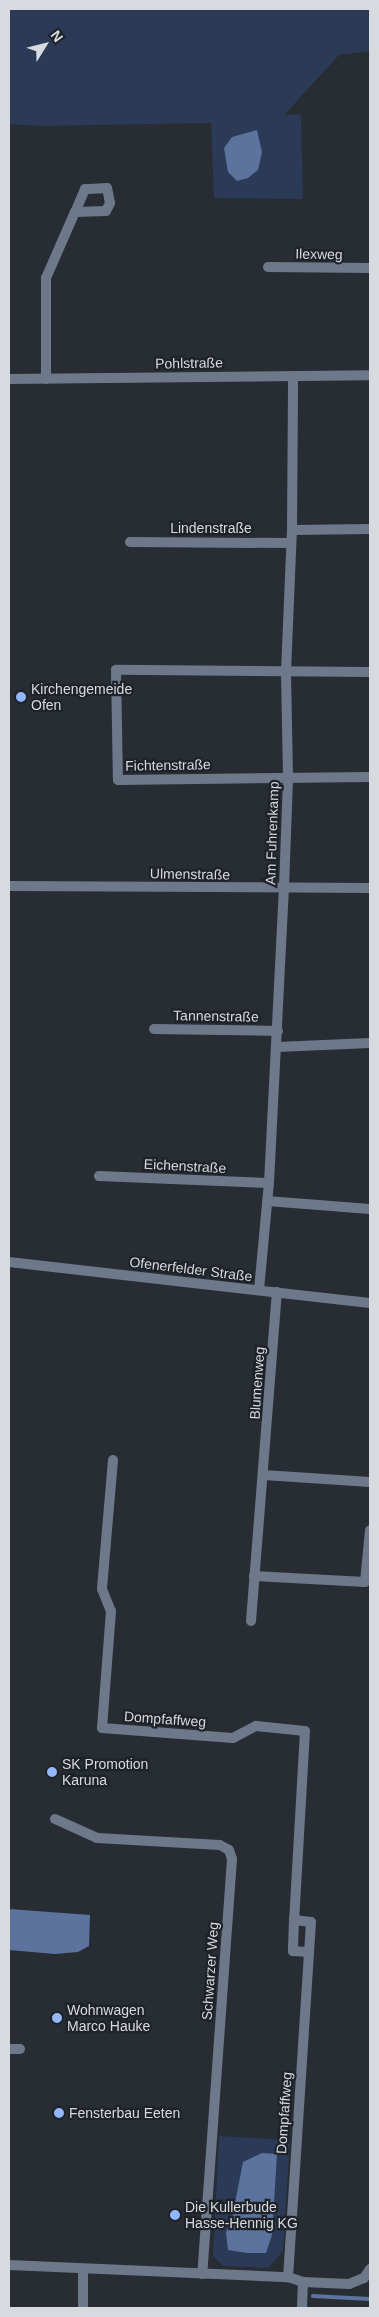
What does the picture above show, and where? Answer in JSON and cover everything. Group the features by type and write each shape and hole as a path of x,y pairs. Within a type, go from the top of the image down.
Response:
{"street":[{"path":"46,379 46,278 75,212"},
{"name":"Ilexweg","path":"268,267 370,268"},
{"name":"Pohlstraße","path":"9,379 370,375"},
{"name":"Am Fuhrenkamp","path":"259,1290 269,1183 284,888 288,777 286,672 292,530 293,376"},
{"path":"292,530 370,529"},
{"name":"Lindenstraße","path":"130,542 291,543"},
{"name":"Fichtenstraße","path":"286,672 116,670 118,780 288,777"},
{"path":"286,672 370,672"},
{"path":"288,777 370,777"},
{"name":"Ulmenstraße","path":"9,886 370,888"},
{"name":"Tannenstraße","path":"154,1029 278,1031"},
{"path":"277,1047 370,1043"},
{"name":"Eichenstraße","path":"99,1176 269,1183"},
{"path":"267,1201 370,1209"},
{"name":"Ofenerfelder Straße","path":"9,1262 370,1303"},
{"name":"Blumenweg","path":"250,1621 264,1475 276,1292"},
{"name":"Dompfaffweg","path":"113,1460 102,1589 111,1611 102,1728 233,1738 256,1726 305,1731 293,1951 308,1952"},
{"path":"264,1475 370,1482"},
{"path":"254,1576 365,1582 370,1530"},
{"name":"Schwarzer Weg","path":"55,1818 97,1838 220,1845 229,1850 232,1859 202,2274"},
{"name":"Dompfaffweg","path":"288,2277 311,1922 294,1920"},
{"path":"9,2049 20,2049"},
{"path":"9,2265 288,2277 303,2282 349,2284 364,2278 370,2269"},
{"path":"82,2269 83,2308"},
{"path":"302,2308 303,2282"}],"shaded area":[{"path":"9,9 370,9 370,51 339,55 284,115 301,114 303,199 214,198 211,123 40,126 9,124"},
{"path":"257,130 262,152 258,170 248,178 237,181 228,172 224,148 232,137"},
{"path":"9,1909 90,1915 89,1946 78,1952 55,1954 9,1950"},
{"path":"219,2136 290,2140 283,2251 268,2268 223,2266 213,2256"},
{"path":"262,2153 277,2154 272,2235 266,2253 228,2250 226,2233 232,2218 243,2162"}],"waterway":[{"path":"313,2296 370,2299"}],"place":[{"name":"Kirchengemeide Ofen","path":"21,697"},
{"name":"SK Promotion Karuna","path":"52,1772"},
{"name":"Wohnwagen Marco Hauke","path":"57,2018"},
{"name":"Fensterbau Eeten","path":"59,2113"},
{"name":"Die Kullerbude Hasse-Hennig KG","path":"175,2215"}]}
